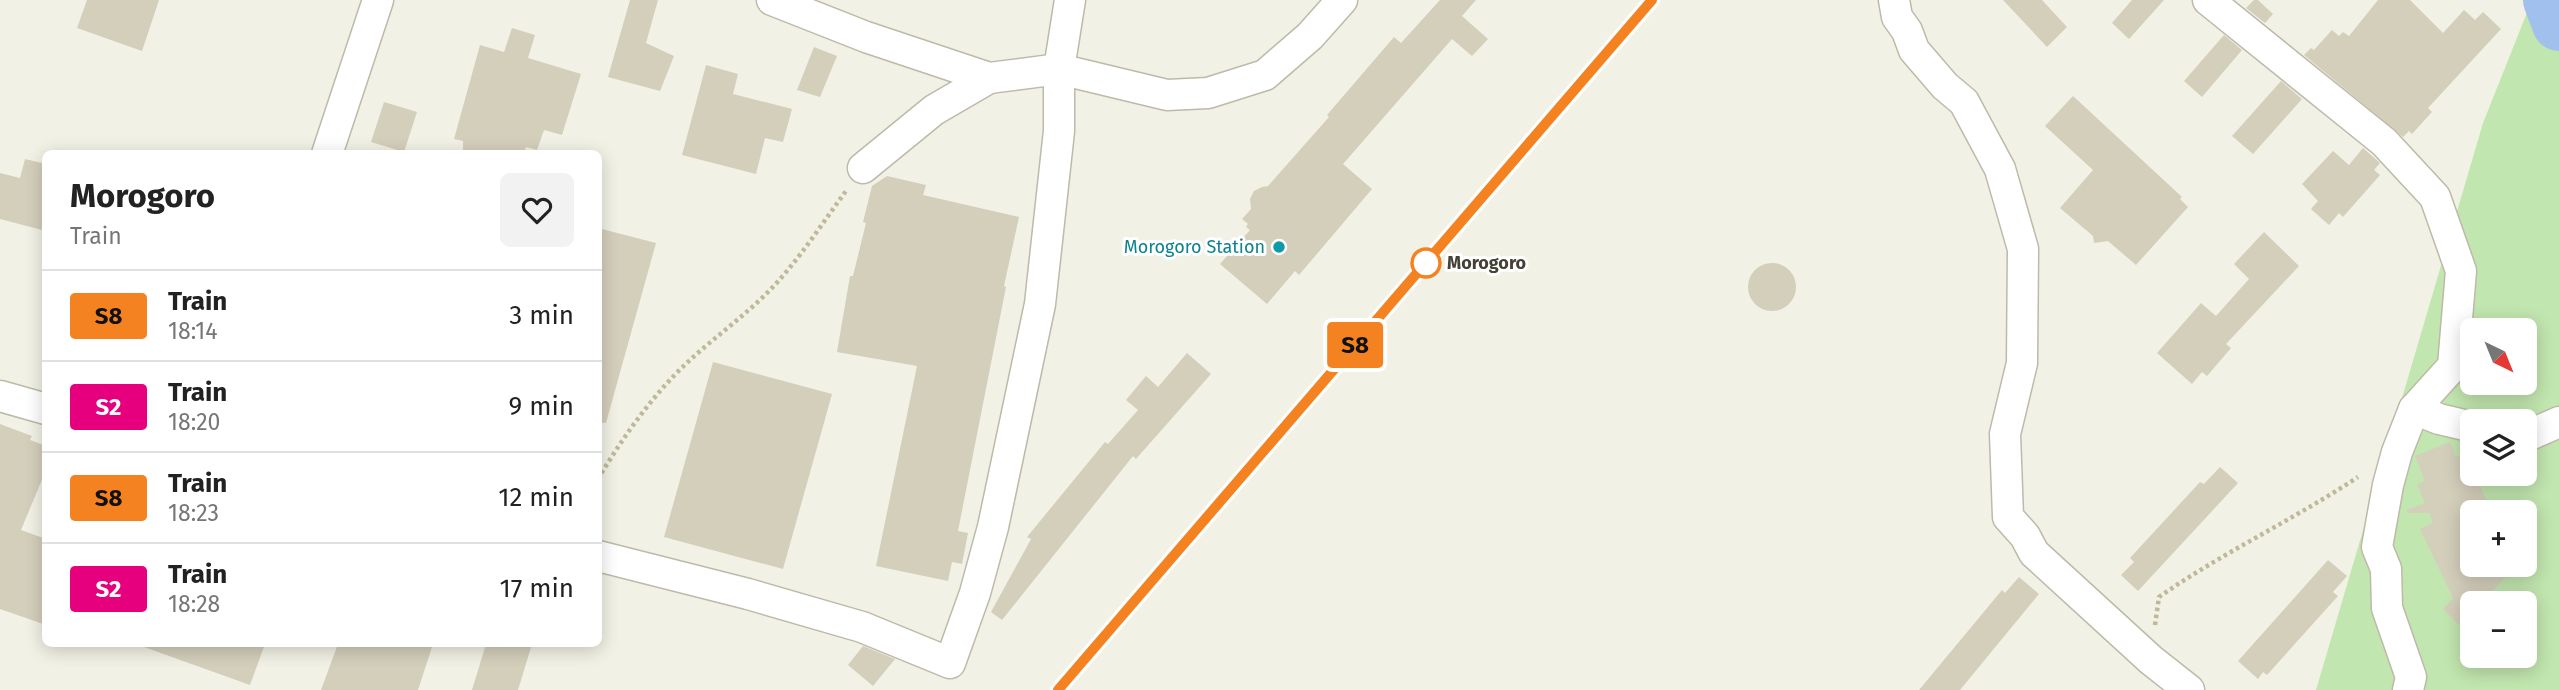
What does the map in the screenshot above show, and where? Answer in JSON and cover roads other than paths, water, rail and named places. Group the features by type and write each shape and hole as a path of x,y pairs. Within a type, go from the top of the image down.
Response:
{"street":[{"path":"328,150 378,0"},
{"path":"772,0 866,37 989,78"},
{"path":"602,557 748,594 862,627 950,663 975,593 993,527 1040,304 1059,131 1059,69 1070,0"},
{"path":"863,168 934,110 989,78 1059,69 1167,95 1208,93 1265,75 1310,36 1342,0"},
{"path":"1894,0 1897,17 1907,31 1914,50 1945,86 1964,102 2000,169 2023,249 2022,363 2005,434 2008,517 2025,536 2034,553 2151,660 2189,690"},
{"path":"2208,0 2384,142 2435,197 2461,271 2453,366 2414,409 2397,452 2388,485 2377,547 2386,569 2386,608 2411,677 2408,690"},
{"path":"0,396 42,408"},
{"path":"2414,409 2460,424"},
{"path":"2537,432 2559,422"}],"waterway":[{"path":"2550,0 2559,24"}],"railway":[{"path":"1058,690 1652,0"}],"train":[{"name":"S8","path":"1058,690 1652,0"}],"place":[{"name":"Morogoro Station","path":"1279,247"},
{"name":"Morogoro","path":"1426,263"}]}
